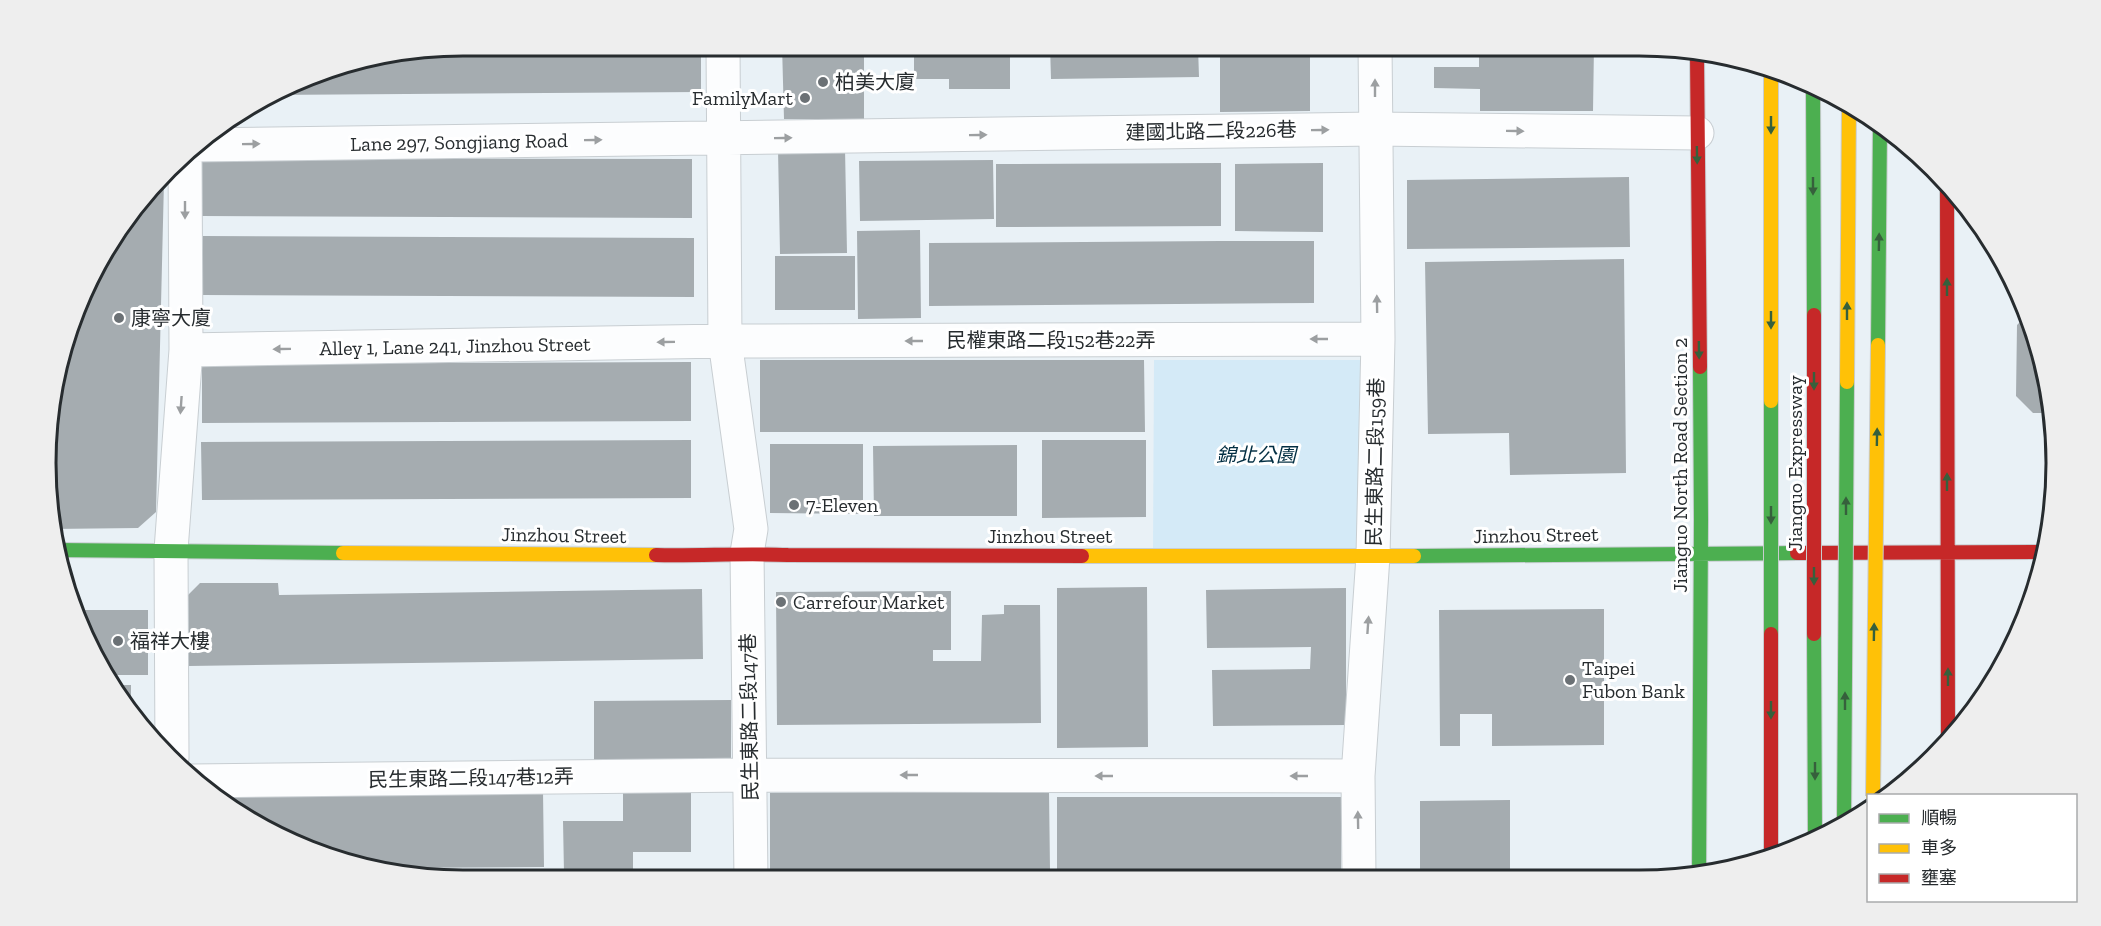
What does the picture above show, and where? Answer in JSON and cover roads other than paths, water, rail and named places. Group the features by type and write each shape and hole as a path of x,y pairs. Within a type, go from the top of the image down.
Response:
{"main road":[{"name":"Jianguo North Road Section 2","path":"1697,60 1701,553 1699,866"},
{"path":"1771,78 1771,848"},
{"name":"Jianguo Expressway","path":"1813,96 1815,829"},
{"path":"1844,815 1849,114"},
{"path":"1873,794 1880,136"},
{"path":"1947,198 1948,727"},
{"name":"Jinzhou Street","path":"65,550 713,556 747,553 788,555 1373,556 2036,552"}],"street":[{"name":"民生東路二段147巷","path":"723,56 725,341 751,529 747,553 751,870"},
{"name":"民生東路二段159巷","path":"1359,870 1358,776 1373,556 1378,339 1375,56"},
{"name":"建國北路二段226巷","path":"724,139 1375,129 1697,133"},
{"name":"Lane 297, Songjiang Road","path":"209,145 724,139"},
{"path":"172,748 171,550 186,350 185,165"},
{"name":"民權東路二段152巷22弄","path":"725,341 1378,339"},
{"name":"Alley 1, Lane 241, Jinzhou Street","path":"186,350 725,341"},
{"name":"民生東路二段147巷12弄","path":"209,781 750,775 1358,776"}],"place":[{"name":"柏美大廈","path":"823,82"},
{"name":"FamilyMart","path":"805,98"},
{"name":"康寧大廈","path":"119,318"},
{"name":"7-Eleven","path":"794,505"},
{"name":"Carrefour Market","path":"781,602"},
{"name":"福祥大樓","path":"118,641"},
{"name":"Taipei Fubon Bank","path":"1570,680"}],"park label":[{"name":"錦北公園","path":"1256,455"}]}
